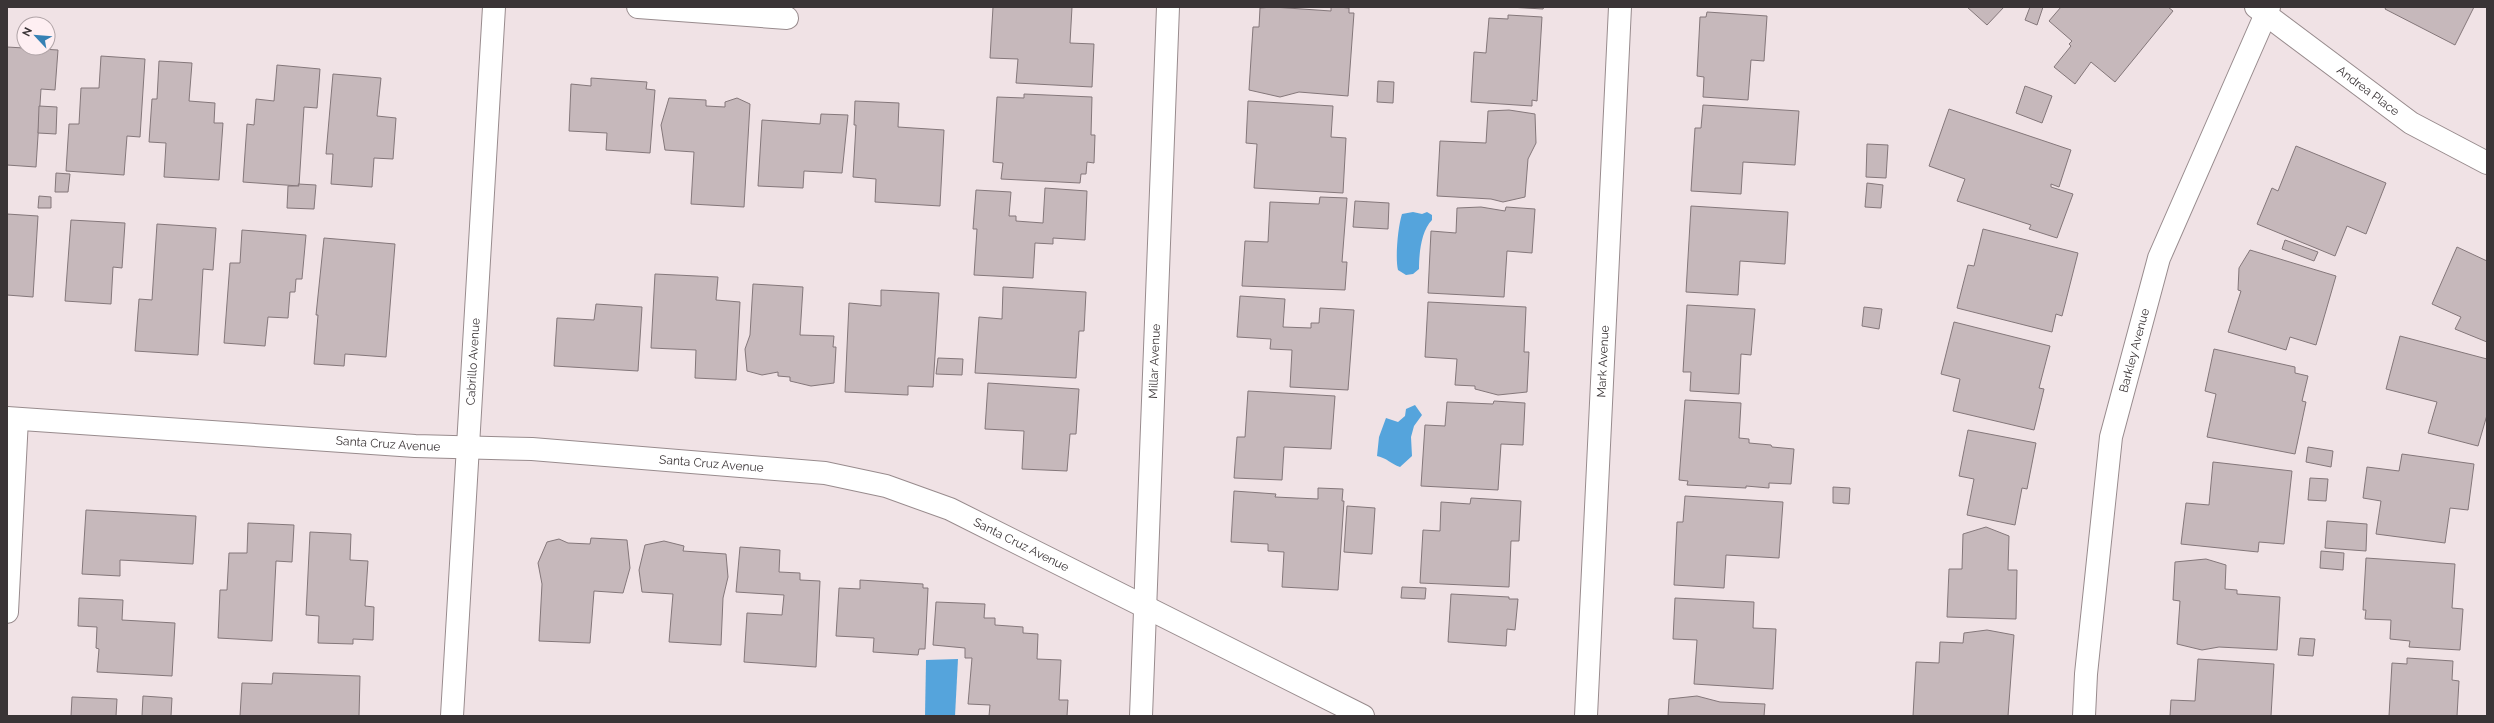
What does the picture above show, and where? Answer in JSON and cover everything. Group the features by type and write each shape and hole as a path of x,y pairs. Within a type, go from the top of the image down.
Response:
{"street":[{"name":"Cabrillo Avenue","path":"452,716 494,7"},
{"path":"638,7 787,18"},
{"name":"Millar Avenue","path":"1141,716 1168,7"},
{"name":"Mark Avenue","path":"1586,716 1620,7"},
{"name":"Andrea Place","path":"2263,10 2411,123 2487,163"},
{"name":"Barkley Avenue","path":"2084,716 2086,674 2113,430 2159,258 2263,10"},
{"name":"Santa Cruz Avenue","path":"12,419 415,446 532,449 826,473 886,486 950,509 1363,716"},
{"path":"7,612 12,419"}],"water":[{"path":"1413,212 1422,214 1427,212 1432,215 1432,220 1423,236 1419,257 1419,269 1413,274 1406,275 1398,270 1397,265 1398,234 1402,214"},
{"path":"1415,405 1422,415 1414,426 1411,437 1412,456 1400,467 1384,458 1377,456 1379,437 1386,418 1398,422 1405,416 1406,409"},
{"path":"958,659 955,716 925,716 926,660"}],"building":[{"path":"993,7 1072,7 1070,43 1094,44 1092,87 1016,83 1018,59 990,58"},
{"path":"1273,7 1331,11 1331,7 1338,7 1349,8 1349,13 1354,13 1348,96 1299,92 1280,97 1249,90 1253,27 1259,27 1260,8"},
{"path":"1509,7 1544,7 1543,9"},
{"path":"1967,7 2004,7 1987,25"},
{"path":"2030,7 2043,7 2037,25 2025,20"},
{"path":"2061,7 2168,7 2173,11 2115,82 2091,62 2075,84 2054,67 2071,46 2069,44 2072,41 2049,21"},
{"path":"2386,7 2474,7 2455,45 2385,9"},
{"path":"1707,12 1767,16 1764,61 1751,60 1748,100 1703,97 1704,77 1697,76 1700,17 1706,17"},
{"path":"1508,15 1542,17 1537,101 1532,100 1532,106 1471,102 1474,52 1486,53 1489,18 1508,19"},
{"path":"7,47 16,48 16,56 56,56 56,50 58,50 55,90 41,89 36,167 7,165"},
{"path":"101,56 145,59 140,137 127,136 124,175 66,171 69,124 79,124 81,88 99,88"},
{"path":"159,61 192,63 189,101 215,103 214,123 223,123 219,180 164,177 166,143 149,142 152,99 157,99"},
{"path":"277,65 320,69 317,108 304,107 299,186 243,182 247,124 254,125 256,99 274,101"},
{"path":"333,74 381,78 377,116 396,118 393,159 374,158 372,187 331,184 333,154 326,154"},
{"path":"591,78 647,82 646,89 655,90 650,153 606,150 607,133 569,131 571,84 591,86"},
{"path":"1378,81 1394,82 1393,103 1377,102"},
{"path":"2025,86 2052,96 2042,123 2016,113"},
{"path":"1024,94 1092,97 1091,135 1095,135 1094,163 1087,162 1086,174 1081,174 1080,183 1001,179 1003,163 993,162 997,97 1024,98"},
{"path":"669,98 706,100 706,106 725,107 725,102 737,98 750,104 744,207 691,204 694,152 665,150 661,125"},
{"path":"855,101 899,103 898,127 944,130 940,206 875,202 876,179 853,177 856,125 854,125"},
{"path":"1248,101 1333,106 1331,137 1346,138 1343,193 1254,188 1257,144 1246,143"},
{"path":"1703,105 1799,111 1795,165 1743,162 1741,194 1691,191 1695,128 1701,128"},
{"path":"39,106 57,107 56,134 38,133"},
{"path":"1949,109 2071,150 2059,187 2051,184 2051,187 2073,194 2057,238 2029,229 2031,225 1957,201 1965,179 1929,166"},
{"path":"1509,110 1535,114 1536,143 1528,159 1525,197 1503,202 1491,199 1437,196 1440,141 1486,143 1488,111"},
{"path":"821,114 848,115 842,173 804,171 803,188 758,186 762,120 820,124"},
{"path":"1867,144 1888,145 1886,178 1866,177"},
{"path":"2296,146 2386,183 2366,234 2347,226 2335,256 2257,224 2272,188 2278,191"},
{"path":"56,173 70,174 68,192 55,192"},
{"path":"1867,183 1883,185 1881,208 1865,207"},
{"path":"298,184 316,185 314,209 287,208 288,186 299,186"},
{"path":"1045,188 1087,191 1085,240 1053,238 1053,244 1035,243 1033,278 974,275 977,229 973,229 976,190 1011,192 1009,216 1016,216 1016,221 1043,223"},
{"path":"39,196 51,197 51,208 38,208"},
{"path":"1320,197 1347,198 1342,262 1347,262 1345,290 1242,286 1245,241 1268,242 1270,202 1319,204"},
{"path":"1355,201 1389,203 1388,229 1353,227"},
{"path":"1691,206 1788,212 1785,264 1740,261 1738,295 1686,292"},
{"path":"1481,207 1505,211 1506,207 1535,209 1532,253 1507,251 1504,297 1428,293 1431,231 1456,233 1457,208"},
{"path":"7,214 38,216 33,297 7,295"},
{"path":"71,220 125,223 122,268 113,267 111,304 65,301"},
{"path":"157,224 216,228 213,270 203,269 198,355 135,351 139,299 152,300"},
{"path":"1983,229 2078,253 2062,316 2056,314 2052,332 1957,308 1968,265 1974,266"},
{"path":"242,230 306,235 302,279 296,279 295,292 290,292 288,318 268,317 265,346 224,343 230,263 240,263"},
{"path":"324,238 395,244 386,357 345,354 344,366 314,364 318,315 316,315"},
{"path":"2285,240 2318,252 2314,261 2282,249"},
{"path":"2457,247 2487,261 2487,342 2455,329 2461,317 2432,304"},
{"path":"2250,250 2336,276 2316,345 2290,337 2286,350 2228,332 2241,291 2238,290 2239,268"},
{"path":"655,274 718,277 716,300 740,302 736,380 695,378 696,350 651,348"},
{"path":"753,284 803,287 800,335 834,336 833,347 836,347 834,383 811,386 790,381 790,377 778,376 778,372 762,375 747,371 745,349 750,335"},
{"path":"1003,287 1086,292 1084,331 1079,331 1076,378 975,373 979,317 1002,319"},
{"path":"881,290 939,293 933,387 908,386 908,395 845,392 849,303 881,306"},
{"path":"1240,296 1285,299 1283,327 1311,328 1311,323 1319,323 1320,308 1354,310 1348,390 1290,387 1292,350 1270,349 1271,339 1237,337"},
{"path":"1428,302 1526,307 1524,352 1529,352 1527,392 1498,395 1475,389 1475,386 1455,385 1457,359 1425,357"},
{"path":"596,304 642,307 638,371 554,366 557,318 594,320"},
{"path":"1687,305 1755,309 1751,355 1741,354 1739,394 1690,391 1691,372 1683,372"},
{"path":"1864,307 1882,309 1879,329 1862,326"},
{"path":"1954,322 2050,346 2039,388 2044,389 2034,430 1953,411 1960,379 1941,374"},
{"path":"2400,336 2487,359 2487,415 2478,446 2428,433 2437,402 2386,389"},
{"path":"2214,349 2295,367 2295,373 2308,376 2302,401 2306,402 2295,454 2207,437 2216,394 2205,391"},
{"path":"938,358 963,359 962,375 936,374"},
{"path":"988,383 1079,389 1076,434 1070,434 1067,471 1022,469 1024,431 985,429"},
{"path":"1248,391 1335,396 1331,449 1284,447 1282,480 1234,478 1237,437 1245,437"},
{"path":"1685,400 1741,403 1739,438 1749,439 1749,443 1794,449 1791,484 1769,483 1769,488 1746,486 1746,488 1687,485 1688,481 1679,480"},
{"path":"1494,401 1525,403 1523,445 1501,444 1498,490 1421,486 1425,425 1445,426 1447,402 1493,404"},
{"path":"1968,430 2036,443 2027,489 2022,488 2015,525 1967,515 1974,479 1959,476"},
{"path":"2308,447 2333,451 2331,467 2306,462"},
{"path":"2402,454 2474,464 2468,510 2450,508 2445,543 2376,534 2381,501 2363,498 2367,467 2399,471"},
{"path":"2213,462 2292,471 2284,544 2259,542 2258,552 2181,544 2186,503 2209,505"},
{"path":"2310,478 2328,479 2326,501 2308,500"},
{"path":"1833,487 1850,488 1849,504 1833,503"},
{"path":"1318,488 1343,489 1342,501 1344,501 1338,590 1282,587 1284,552 1268,551 1268,544 1231,542 1234,491 1276,494 1275,497 1318,499"},
{"path":"1685,496 1783,502 1779,558 1726,555 1724,588 1674,585 1677,522 1683,522"},
{"path":"1471,498 1521,501 1519,541 1511,541 1509,587 1420,583 1423,530 1440,531 1441,502 1470,504"},
{"path":"1347,506 1375,508 1372,554 1344,552"},
{"path":"86,510 196,516 193,564 120,560 120,576 82,574"},
{"path":"2327,521 2367,524 2366,551 2325,548"},
{"path":"248,523 294,525 292,562 276,561 272,641 218,638 220,590 227,590 229,553 247,553"},
{"path":"1986,527 2009,536 2008,570 2017,570 2016,619 1947,617 1949,569 1962,569 1963,534"},
{"path":"310,532 351,534 350,560 368,561 365,606 374,607 373,640 353,639 353,644 318,643 319,616 306,615"},
{"path":"591,538 627,540 630,568 623,593 594,591 590,643 539,641 542,584 538,563 547,542 559,539 568,543 590,544"},
{"path":"664,541 684,546 683,551 726,554 728,577 723,598 721,645 669,642 673,594 642,592 639,570 645,545"},
{"path":"740,547 780,550 779,572 800,573 800,580 820,581 816,667 744,662 747,613 782,615 784,595 736,592"},
{"path":"2321,551 2344,553 2343,570 2320,568"},
{"path":"2366,558 2455,564 2452,608 2463,609 2460,650 2409,647 2410,641 2390,639 2391,620 2365,619 2366,610 2363,610"},
{"path":"2206,559 2226,565 2225,589 2237,590 2237,594 2280,597 2277,650 2219,647 2202,650 2177,644 2180,601 2173,600 2175,562"},
{"path":"860,580 923,584 923,588 928,588 925,649 919,649 918,655 873,652 874,638 836,636 839,588 860,589"},
{"path":"1402,587 1426,588 1425,599 1401,598"},
{"path":"1451,594 1509,597 1509,599 1518,599 1515,630 1507,629 1506,646 1448,642"},
{"path":"79,598 123,600 122,620 175,623 172,676 97,672 99,649 96,648 97,627 78,626"},
{"path":"1675,598 1754,602 1753,628 1776,629 1773,689 1694,684 1697,640 1673,639"},
{"path":"936,602 985,604 984,618 995,618 995,625 1023,627 1023,633 1038,634 1037,659 1061,660 1059,700 1068,700 1067,716 989,716 990,705 968,704 972,658 965,658 965,648 933,645"},
{"path":"1987,630 2014,635 2008,716 1913,716 1916,662 1939,663 1940,642 1963,643 1964,633"},
{"path":"2300,638 2315,639 2313,656 2298,655"},
{"path":"2407,658 2453,661 2452,680 2459,681 2457,716 2389,716 2392,663 2407,664"},
{"path":"2198,659 2274,664 2271,716 2170,716 2171,700 2195,701"},
{"path":"273,673 360,676 359,716 240,716 242,683 272,684"},
{"path":"143,696 172,698 171,716 142,716"},
{"path":"1697,696 1720,702 1765,704 1764,716 1668,716 1669,699"},
{"path":"72,697 117,699 116,716 71,716"}]}
